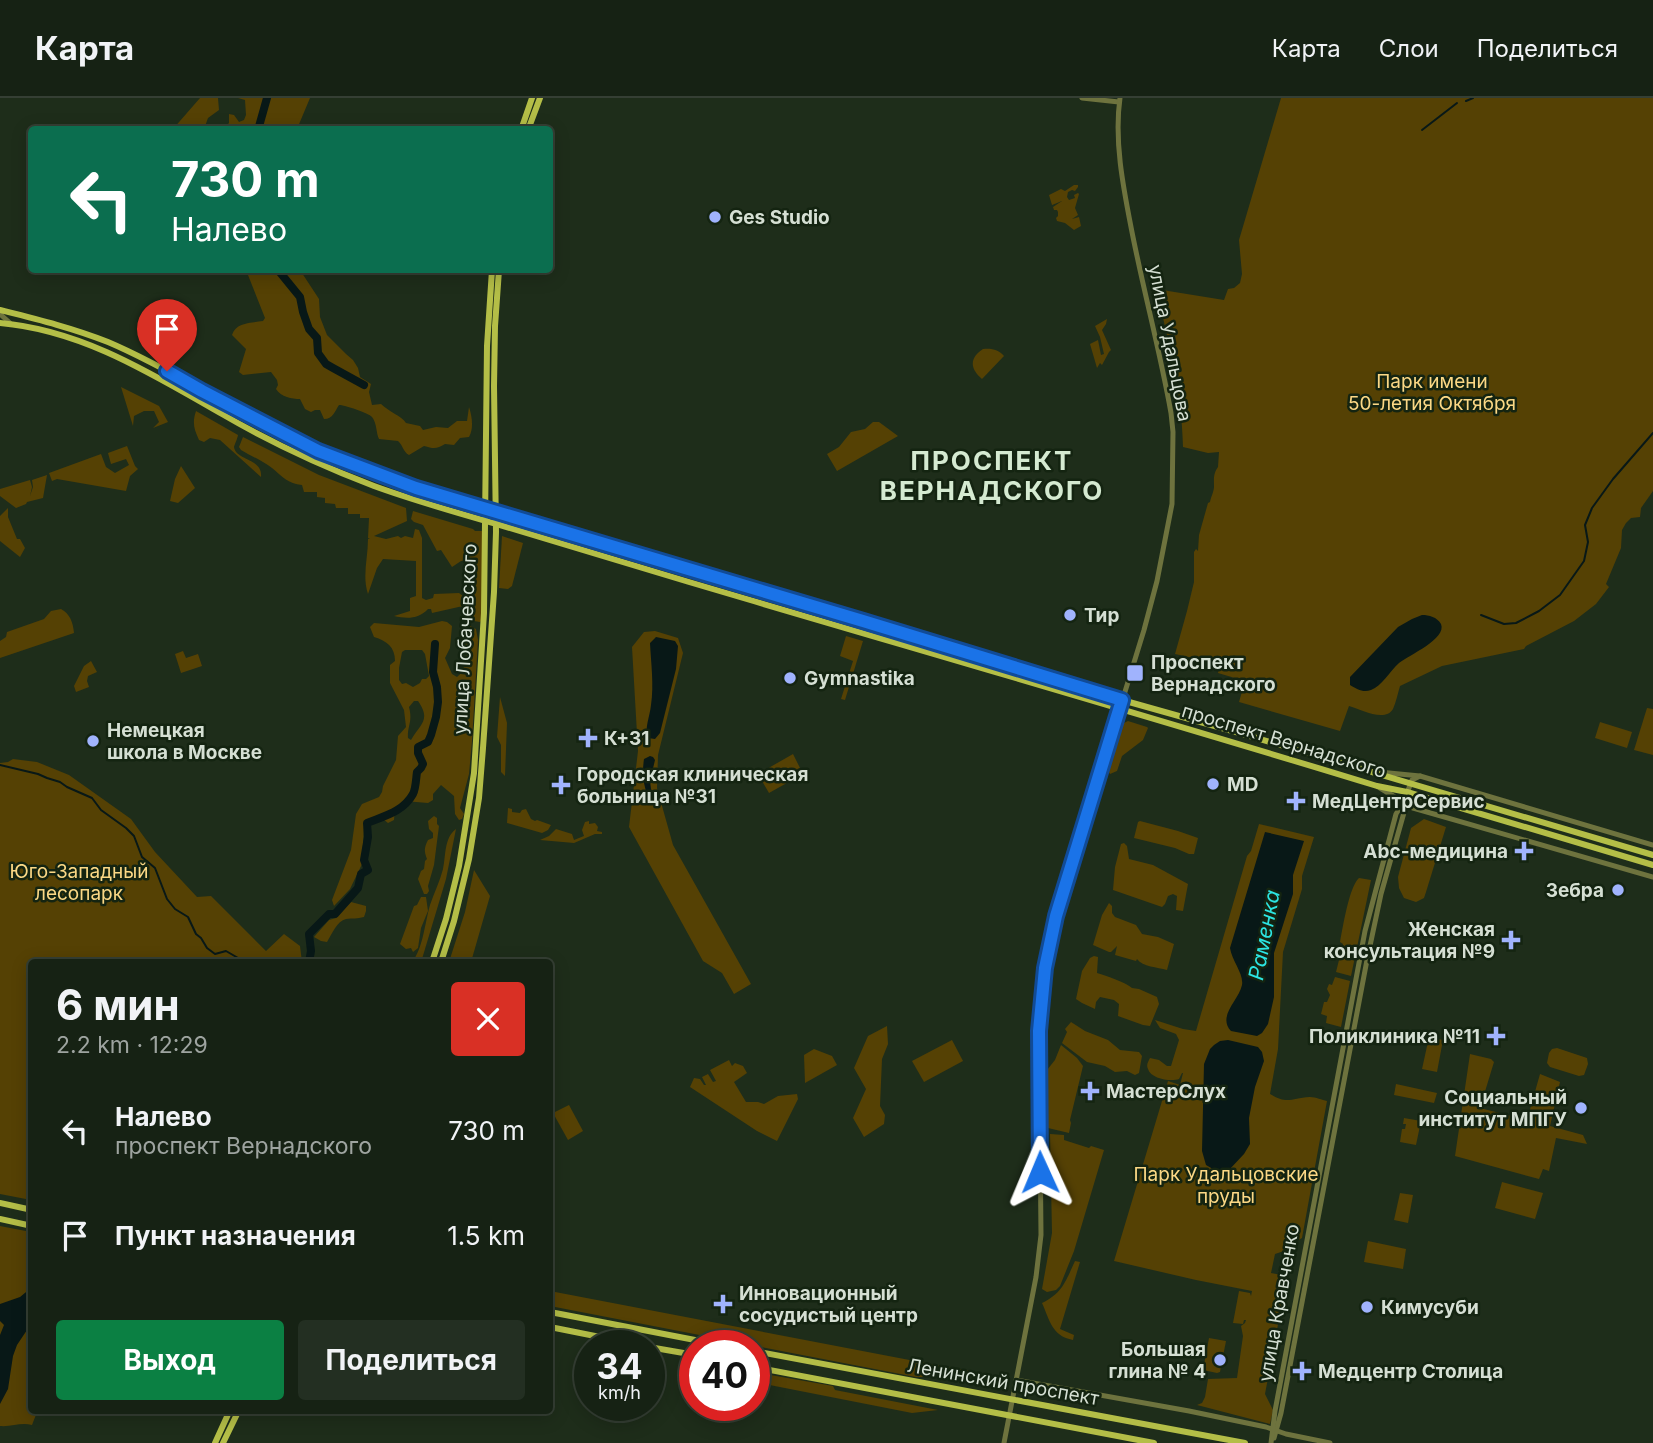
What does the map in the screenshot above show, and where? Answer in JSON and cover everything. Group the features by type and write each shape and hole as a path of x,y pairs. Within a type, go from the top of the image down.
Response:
{"main road":[{"path":"522,126 532,98"},
{"path":"530,126 540,98"},
{"name":"улица Лобачевского","path":"433,959 460,866 474,773 484,613 487,346 492,273"},
{"name":"улица Лобачевского","path":"441,959 467,868 479,799 493,615 496,524 495,326 499,273"},
{"name":"проспект Вернадского","path":"0,312 60,326 110,343 318,451 416,488 1122,700 1653,855"},
{"name":"проспект Вернадского","path":"0,323 57,334 106,351 235,421 313,460 375,486 1377,786 1407,792 1653,865"},
{"path":"0,1203 28,1209"},
{"path":"0,1219 28,1225"},
{"path":"553,1312 679,1337"},
{"path":"553,1328 574,1332"},
{"name":"Ленинский проспект","path":"770,1354 1245,1443"},
{"name":"Ленинский проспект","path":"770,1370 1154,1443"},
{"path":"215,1443 228,1414"},
{"path":"223,1443 237,1414"}],"street":[{"path":"1082,98 1120,100"},
{"name":"улица Удальцова","path":"1004,1443 1036,1276 1041,1235 1039,1031 1045,968 1056,916 1144,630 1172,504 1171,413 1124,187 1119,149 1120,100"},
{"path":"0,312 10,323"},
{"path":"1368,771 1420,776 1653,845"},
{"path":"1410,783 1420,776"},
{"name":"улица Кравченко","path":"1271,1443 1363,940 1391,844 1396,814 1410,783"},
{"path":"1377,786 1413,808 1653,877"},
{"name":"улица Кравченко","path":"1274,1431 1281,1413 1381,881"},
{"path":"1346,1032 1344,1063 1348,1065"},
{"path":"1337,1076 1342,1079 1338,1113"},
{"path":"1313,1207 1311,1226 1315,1230"},
{"path":"1016,1380 1189,1411 1330,1443"}],"green space":[{"path":"200,98 218,98 219,110 208,118 205,126 176,126"},
{"path":"238,98 310,98 298,126 226,126 229,123 229,114 234,115 239,122 244,120 245,100"},
{"name":"Парк имени 50-летия Октября","path":"1281,98 1653,98 1653,491 1641,508 1640,517 1631,518 1622,530 1621,548 1606,584 1609,587 1596,604 1574,621 1524,649 1442,666 1400,686 1393,709 1389,713 1378,715 1349,706 1340,731 1239,702 1245,681 1218,673 1216,663 1175,654 1194,582 1194,552 1196,549 1198,551 1199,535 1214,490 1219,452 1208,453 1183,447 1177,387 1156,289 1224,300 1228,289 1240,283 1242,274 1239,240"},
{"path":"1074,185 1078,187 1075,191 1068,192 1067,197 1069,200 1079,194 1075,208 1078,215 1072,219 1079,217 1081,226 1074,230 1057,221 1058,212 1053,207 1062,201 1052,205 1049,195 1061,189 1065,191"},
{"path":"247,273 302,273 319,299 320,317 327,335 353,360 360,377 371,384 369,392 372,405 381,404 406,423 420,426 423,430 448,428 457,421 467,421 469,407 472,430 469,437 460,438 454,445 445,444 435,448 424,446 409,455 398,441 379,439 374,419 366,413 339,405 332,416 324,419 320,410 311,412 305,409 300,399 278,392 277,380 271,372 243,375 239,372 246,349 232,335 240,325 263,321 265,318"},
{"path":"1107,319 1102,330 1111,350 1102,365 1100,363 1097,368 1090,344 1098,340 1101,355 1104,354 1095,326"},
{"path":"983,349 995,350 1004,356 982,379 973,367 973,360"},
{"path":"121,387 159,406 168,422 153,428 159,422 154,411 144,411 134,416 133,426"},
{"path":"196,411 238,435 234,447 236,452 258,466 261,477 220,440 199,440 194,426"},
{"path":"873,422 879,422 898,436 837,471 827,454 839,447 851,432 865,429"},
{"path":"243,437 319,475 406,508 407,521 374,536 386,539 398,536 413,538 415,529 419,530 422,538 422,598 426,600 433,598 434,594 459,593 463,596 463,606 432,613 431,609 428,609 421,615 412,617 394,616 410,611 410,598 416,596 416,561 383,559 368,594 365,574 370,538 369,518 360,518 360,514 348,514 348,508 336,508 335,504 325,503 325,498 317,497 317,492 304,492 302,485 289,481 241,450 239,447"},
{"path":"127,446 138,469 130,476 126,491 57,479 52,481 49,473 101,454 106,467 115,473 129,465 126,459 111,464 108,453"},
{"path":"181,466 195,488 178,503 170,501"},
{"path":"47,475 43,498 16,508 0,496 0,489 30,480 30,496 33,487 32,480"},
{"path":"8,508 8,517 17,539 20,539 25,548 20,557 0,541 0,516"},
{"path":"413,511 482,531 480,622 474,621 469,615 468,594 474,592 475,587 468,586 468,582 475,576 473,565 469,560 461,561 452,567 441,550 437,551 423,525 411,519"},
{"path":"502,536 523,543 512,586 508,589 499,588"},
{"path":"61,609 67,613 74,633 0,658 0,641 6,637 7,632 44,619 51,611"},
{"path":"442,621 452,626 450,648 445,658 452,674 457,677 463,670 467,653 466,646 461,641 462,635 468,633 470,626 476,629 478,640 472,741 469,774 460,808 464,814 459,820 455,814 454,796 441,785 433,794 433,800 428,803 404,801 395,808 394,820 388,823 378,815 364,825 362,864 350,889 334,906 332,900 351,850 356,814 362,804 379,797 382,792 396,760 398,736 406,727 404,710 390,683 390,665 395,661 394,652 386,643 374,637 370,627 374,623 419,627","holes":["422,650 425,654 429,676 413,687 402,684 399,680 402,652","414,701 418,701 422,707 424,717 411,740 408,738 409,707"]},
{"path":"655,631 678,638 683,653 658,755 657,788 673,845 751,984 734,994 722,973 703,961 629,827 638,751 632,647 644,632"},
{"path":"846,636 863,641 845,700 841,699 853,661 840,656"},
{"path":"183,651 186,658 198,654 202,666 181,673 175,654"},
{"path":"91,661 97,672 88,676 89,687 76,692 74,686 84,666"},
{"path":"500,697 507,723 505,776 501,772 501,745 497,737"},
{"path":"1647,708 1653,709 1653,755 1634,750"},
{"path":"1128,721 1148,728 1143,740 1122,756 1117,771 1110,774 1108,771 1122,724"},
{"path":"1600,722 1632,732 1627,748 1595,738"},
{"path":"793,754 803,774 769,793 758,774"},
{"name":"Юго-Западный лесопарк","path":"13,759 37,762 69,775 131,819 155,852 197,897 211,896 266,951 284,934 300,946 302,959 28,959 28,1199 0,1194 0,763"},
{"path":"508,808 512,809 512,812 520,813 526,809 531,819 551,825 542,833 507,823"},
{"path":"434,816 439,826 434,865 429,891 424,894 418,879 427,859 426,845 428,840 433,838 428,821"},
{"path":"1424,819 1446,827 1424,898 1416,902 1404,898 1398,877 1411,828"},
{"path":"589,821 589,824 595,823 597,831 602,834 595,834 574,843 540,840 556,829 572,834 574,840 584,836 582,830 585,822"},
{"path":"1140,821 1198,838 1194,854 1134,838"},
{"name":"Парк Удальцовские пруды","path":"1259,824 1314,837 1283,952 1278,1049 1270,1094 1286,1100 1310,1097 1327,1101 1302,1238 1275,1254 1271,1273 1287,1276 1265,1394 1273,1410 1270,1424 1197,1405 1202,1403 1205,1397 1208,1379 1237,1378 1243,1336 1241,1326 1245,1323 1246,1320 1243,1324 1233,1323 1239,1291 1250,1293 1251,1296 1252,1291 1114,1261 1168,1081 1180,1085 1183,1073 1179,1079 1166,1080 1153,1075 1148,1069 1150,1058 1171,1066 1179,1040 1176,1034 1160,1028 1155,1020 1196,1031 1247,856"},
{"path":"456,829 446,879 422,959 414,959 442,874 447,842"},
{"path":"1124,843 1129,859 1153,865 1188,884 1183,911 1176,910 1177,896 1173,894 1168,896 1162,907 1113,890 1115,867 1121,844"},
{"path":"474,870 490,896 472,959 450,959 465,912"},
{"path":"1359,878 1371,880 1351,976 1336,972 1343,944 1340,942 1347,908"},
{"path":"421,897 426,897 428,911 421,928 418,948 413,952 411,948 406,949 400,944 414,906"},
{"path":"351,902 366,906 364,917 340,922 327,942 314,937 329,920 336,918"},
{"path":"1109,903 1115,917 1136,925 1142,934 1174,944 1167,970 1146,965 1137,959 1136,961 1115,955 1117,946 1109,952 1093,945 1102,915"},
{"path":"1094,956 1098,957 1097,973 1157,997 1159,1004 1150,1026 1118,1016 1119,1004 1114,1000 1100,997 1095,1009 1076,999 1082,971"},
{"path":"1335,977 1350,981 1341,1027 1326,1023 1327,1016 1321,1014 1324,1002 1327,1002 1330,995 1327,989"},
{"path":"1071,1022 1108,1040 1120,1050 1139,1052 1142,1056 1139,1073 1135,1075 1127,1071 1115,1072 1105,1066 1087,1062 1062,1043 1067,1032 1065,1029"},
{"path":"887,1026 888,1044 882,1059 880,1106 885,1115 884,1124 864,1137 853,1118 866,1089 854,1068 868,1036"},
{"path":"1429,1037 1443,1040 1437,1072 1422,1069"},
{"path":"952,1040 963,1061 924,1082 912,1061"},
{"path":"1061,1045 1083,1066 1069,1133 1048,1128 1047,1070"},
{"path":"1557,1048 1587,1058 1584,1075 1579,1076 1550,1067 1547,1063 1549,1053"},
{"path":"814,1049 832,1056 837,1065 805,1083 804,1055"},
{"path":"1470,1054 1494,1062 1480,1108 1527,1120 1540,1074 1560,1082 1550,1126 1583,1135 1587,1144 1556,1138 1549,1171 1543,1169 1539,1179 1455,1156"},
{"path":"729,1060 732,1066 735,1063 743,1066 747,1073 734,1082 746,1102 764,1104 778,1096 797,1094 798,1099 777,1141 690,1087 694,1078 700,1079 706,1085 702,1077 708,1074 713,1082 716,1081 710,1070"},
{"path":"1396,1084 1437,1093 1434,1103 1394,1095"},
{"path":"569,1105 583,1131 568,1140 553,1113"},
{"path":"1404,1118 1421,1121 1416,1145 1400,1142 1402,1129 1405,1129 1406,1124 1403,1124"},
{"path":"1050,1134 1064,1135 1064,1140 1104,1150 1074,1251 1060,1286 1047,1292 1042,1289 1052,1233"},
{"path":"1502,1182 1543,1193 1535,1219 1495,1208"},
{"path":"1400,1193 1413,1195 1408,1223 1394,1220"},
{"path":"0,1226 28,1231 27,1410 28,1414 36,1414 32,1425 0,1426"},
{"path":"1368,1241 1406,1249 1403,1269 1364,1262"},
{"path":"1075,1261 1080,1262 1060,1329 1074,1335 1073,1340 1056,1331 1042,1303 1059,1290"},
{"path":"553,1292 753,1330 679,1331 553,1307"},
{"path":"770,1333 971,1371 950,1377 916,1377 770,1349"},
{"path":"1209,1338 1226,1341 1220,1372 1217,1373 1203,1370"},
{"path":"770,1375 938,1410 912,1413 770,1385"}],"water":[{"path":"1422,615 1433,617 1441,624 1441,630 1433,641 1399,663 1375,688 1363,691 1350,685 1350,677 1398,627"},
{"path":"656,637 675,641 678,646 676,669 660,733 655,739 648,738 647,731 652,689 650,643"},
{"path":"650,756 655,760 650,781 651,799 646,792 643,774 644,759"},
{"path":"1265,832 1304,841 1293,875 1293,894 1274,953 1274,997 1268,1024 1257,1036 1231,1031 1226,1020 1242,985 1230,948"},
{"path":"1228,1040 1258,1047 1264,1061 1249,1118 1250,1144 1229,1170 1218,1172 1206,1165 1202,1151 1204,1064 1214,1045"},
{"path":"28,1290 28,1328 17,1345 8,1389 0,1404 0,1335 4,1325 0,1321 0,1304 20,1297"}],"waterway":[{"path":"259,126 267,98"},
{"path":"1466,101 1473,98"},
{"path":"1422,130 1457,103"},
{"path":"280,273 300,297 309,329 317,338 318,353 326,364 364,385"},
{"name":"Раменка","path":"1481,615 1504,624 1516,623 1539,611 1560,595 1584,561 1588,542 1585,525 1592,508 1653,433"},
{"path":"310,959 309,934 329,914 335,914 358,888 361,874 368,870 364,860 368,837 367,823 399,809 414,792 417,772 423,764 418,747 428,742 436,717 438,702 433,672 435,644"},
{"path":"0,765 38,774 92,798 101,810 134,836 142,857 155,868 167,899 175,909 188,917 207,948 215,954 226,951 240,959"}],"place":[{"name":"Ges Studio","path":"715,217"},
{"name":"Тир","path":"1070,615"},
{"name":"Проспект Вернадского","path":"1135,673"},
{"name":"Gymnastika","path":"790,678"},
{"name":"К+31","path":"588,738"},
{"name":"Немецкая школа в Москве","path":"93,741"},
{"name":"MD","path":"1213,784"},
{"name":"Городская клиническая больница №31","path":"561,785"},
{"name":"МедЦентрСервис","path":"1296,801"},
{"name":"Abc-медицина","path":"1524,851"},
{"name":"Зебра","path":"1618,890"},
{"name":"Женская консультация №9","path":"1511,940"},
{"name":"Поликлиника №11","path":"1496,1036"},
{"name":"МастерСлух","path":"1090,1091"},
{"name":"Социальный институт МПГУ","path":"1581,1108"},
{"name":"Инновационный сосудистый центр","path":"723,1304"},
{"name":"Кимусуби","path":"1367,1307"},
{"name":"Большая глина № 4","path":"1220,1360"},
{"name":"Медцентр Столица","path":"1302,1371"}],"district":[{"name":"ПРОСПЕКТ ВЕРНАДСКОГО","path":"992,475"}],"route":[{"path":"167,371 318,451 431,494 1122,700 1056,916 1045,968 1039,1031 1040,1172"}]}
